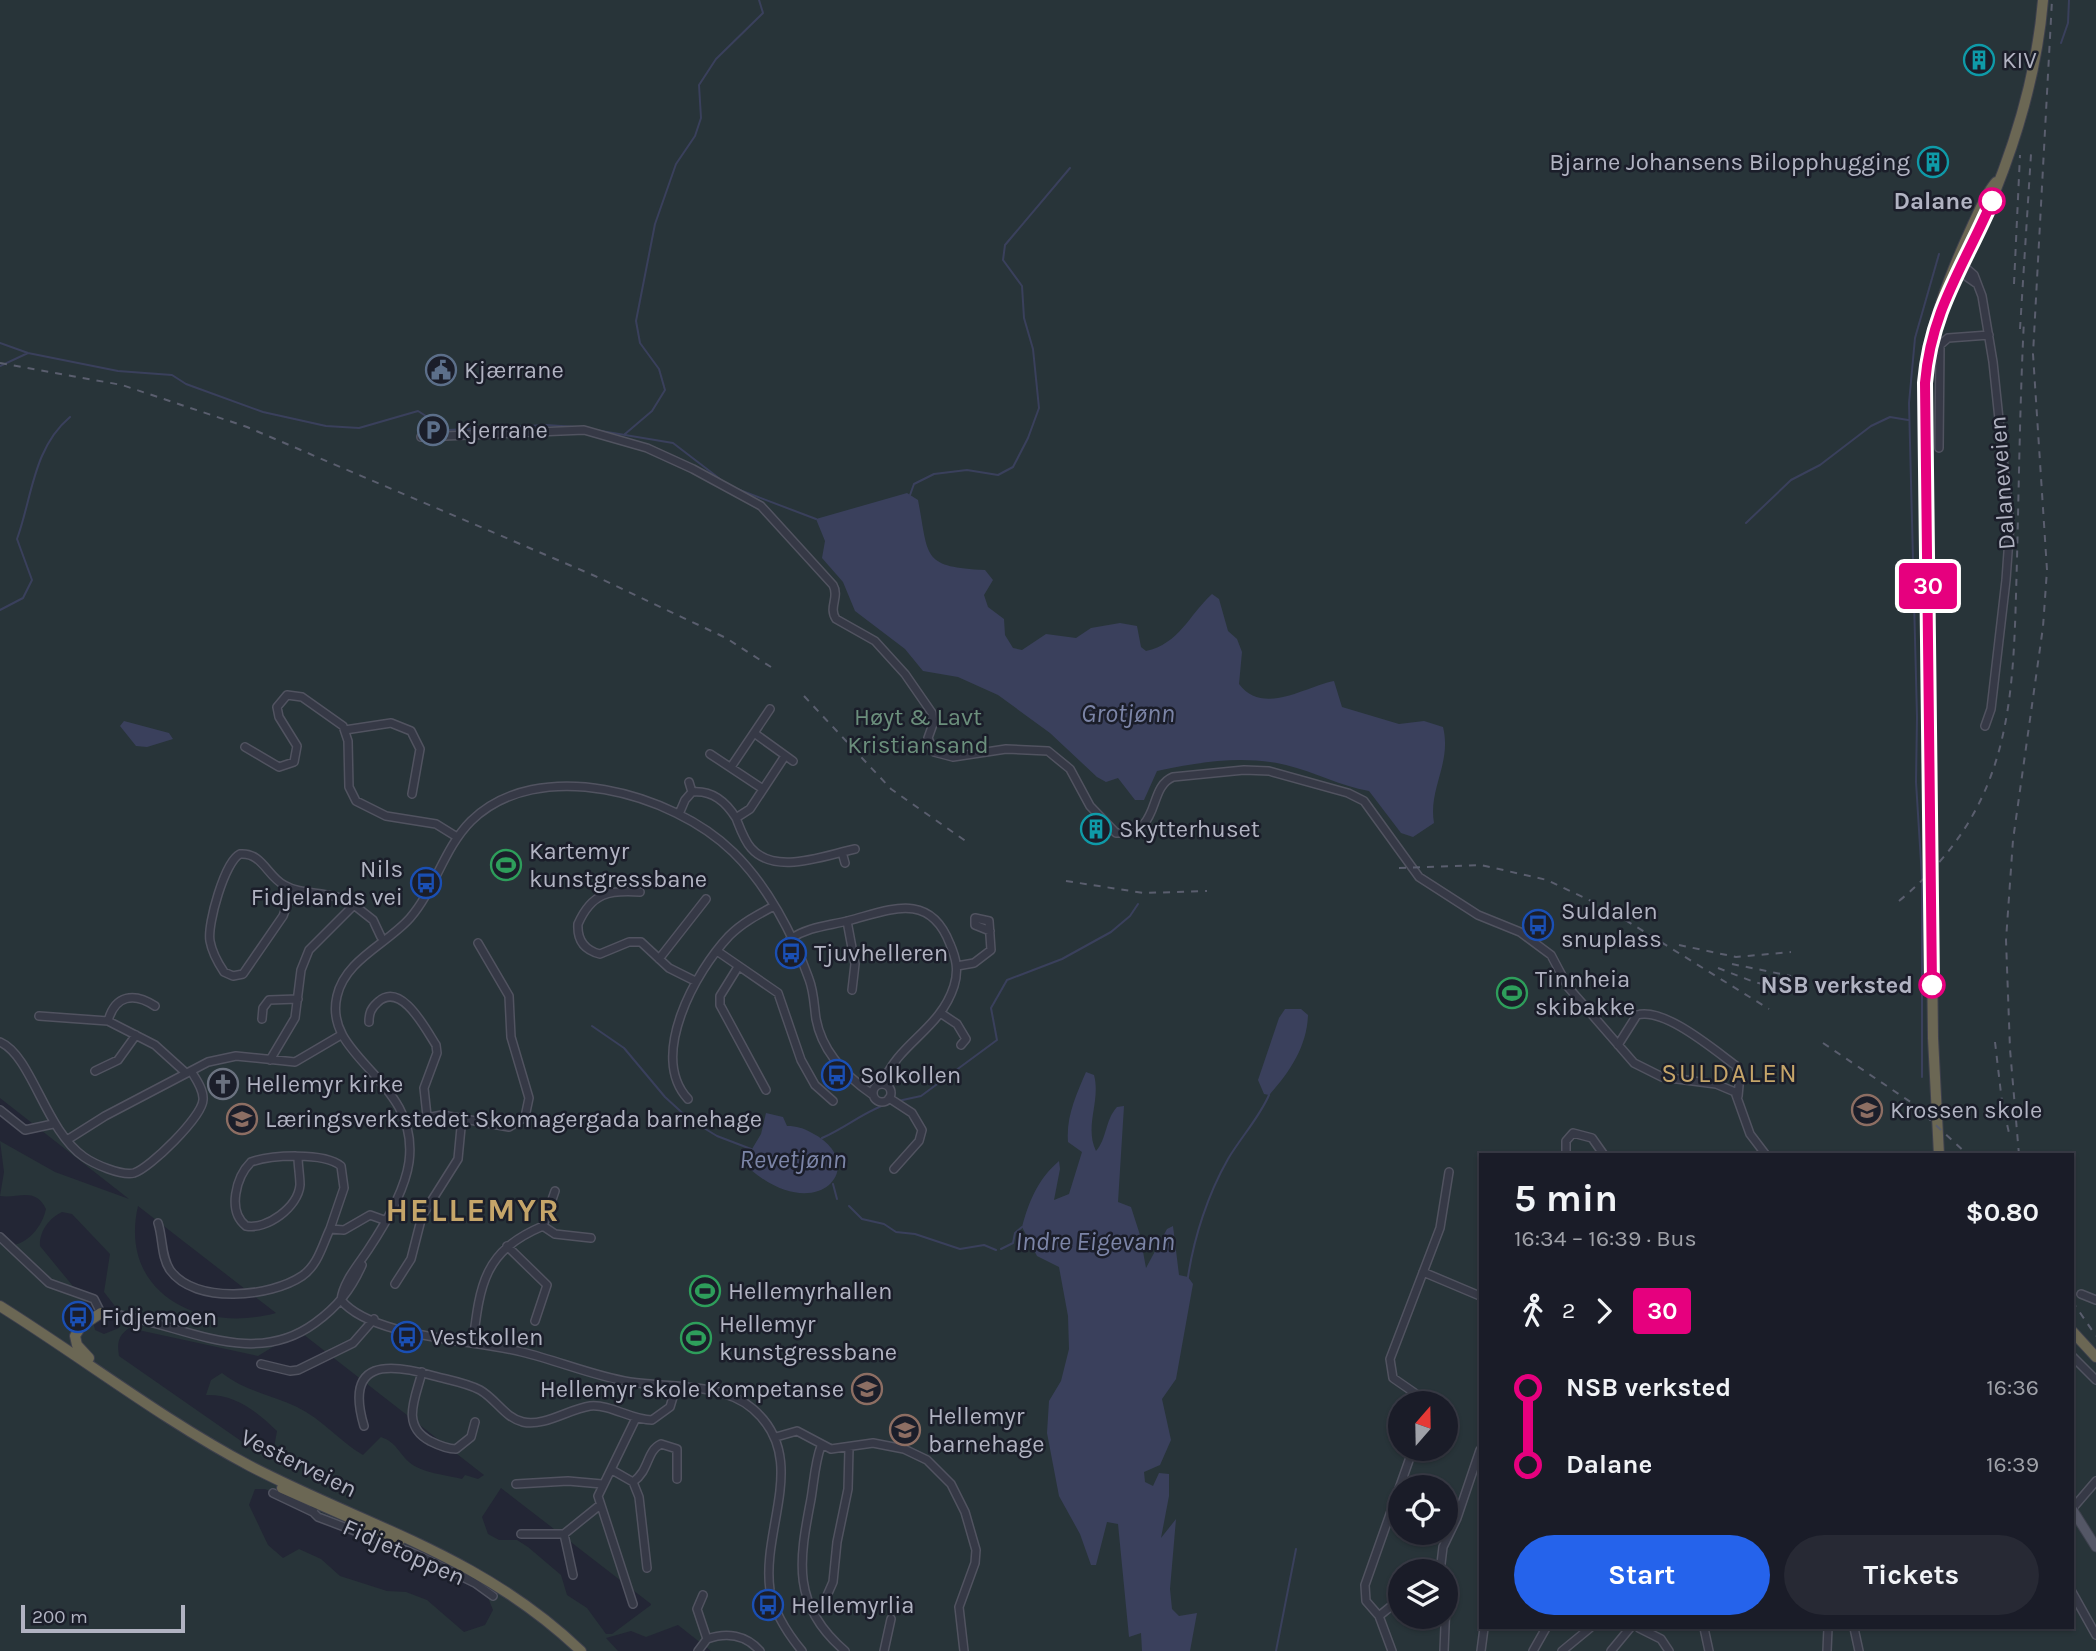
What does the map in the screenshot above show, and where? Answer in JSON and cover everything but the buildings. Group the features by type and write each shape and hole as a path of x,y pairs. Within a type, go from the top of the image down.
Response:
{"highway":[{"path":"1937,1153 1924,397 1929,347 1942,300 1996,182 2030,76 2043,0"},
{"name":"Vesterveien","path":"0,1306 247,1464 315,1504 419,1542 486,1577 527,1604 582,1651"},
{"name":"Vesterveien","path":"0,1312 184,1433 315,1504 427,1552 484,1581 538,1619 573,1651"},
{"path":"53,1340 66,1337 86,1316 101,1313"},
{"path":"101,1313 81,1326 75,1339 80,1349 111,1378"},
{"path":"2074,1333 2096,1359"},
{"path":"2074,1341 2096,1359"}],"main road":[{"path":"2074,1512 2096,1547"}],"street":[{"name":"Dalaneveien","path":"1958,266 1977,284 1982,296 1989,335 2010,524 1998,655 1991,709 1985,726"},
{"path":"1939,448 1940,345 1948,338 1989,335"},
{"path":"421,437 593,432 667,456 746,496 779,522 833,585 836,595 832,612 838,621 875,641 925,700 933,722 928,742 934,752 953,757 1006,749 1048,751 1070,769 1090,806 1116,833 1128,832 1148,821 1161,785 1173,777 1262,770 1353,795 1372,809 1390,840 1419,877 1478,915 1510,926 1546,950 1556,961 1568,987 1618,1045 1648,1072 1739,1088"},
{"path":"245,747 279,767 294,762 298,755 297,746 277,710 280,700 291,694 302,696 334,717 345,730 349,787 356,801 386,816 436,824 457,837"},
{"path":"731,767 770,709"},
{"path":"345,730 391,723 411,731 420,749 412,794"},
{"path":"754,733 793,761"},
{"path":"710,754 763,789"},
{"path":"736,818 750,809 785,756"},
{"path":"689,782 692,792"},
{"path":"0,1237 49,1283 93,1299 101,1313 223,1342 251,1345 295,1336 326,1315 341,1300 348,1281 384,1220 409,1165 406,1122 395,1098 343,1038 337,1025 335,1004 345,976 401,928 431,888 457,837 478,814 499,800 523,790 552,784 599,790 679,814 712,834 733,852 756,878 774,906 811,983 818,1025 838,1065 881,1102 889,1098 891,1090 880,1084 855,1079"},
{"path":"679,814 692,792 704,792 719,799 736,818 748,845 769,860 795,862 855,849"},
{"path":"842,852 845,863"},
{"path":"293,889 283,916 247,970 239,976 224,972 214,954 210,936 225,871 232,858 240,854 250,854 279,882 293,889 326,893 354,905 373,920 381,937"},
{"path":"640,892 615,889 599,897 579,920 579,937 587,949 600,954 629,942 641,942 669,968 695,981"},
{"path":"659,959 706,899"},
{"path":"275,1061 281,1043 291,1027 301,970 309,950 354,905"},
{"path":"688,1099 680,1089 676,1075 673,1044 695,981 717,951 742,924 774,906"},
{"path":"790,939 816,926 896,908 919,910 932,916 944,930 957,966 955,983 942,1014 894,1062 873,1095"},
{"path":"847,921 855,964 852,990"},
{"path":"957,966 971,964 990,953 990,931"},
{"path":"406,1122 427,1116 462,1117 509,1127 522,1121 529,1104 511,1037 510,1000 478,943"},
{"path":"717,951 778,993 800,1060 815,1085 833,1101"},
{"path":"738,967 720,996 720,1005 766,1090"},
{"path":"369,1022 376,1003 386,997 397,997 408,1005 433,1041 437,1053 424,1088 427,1116"},
{"path":"108,1021 113,1007 126,998 141,998 155,1006"},
{"path":"262,1019 263,1008 269,1000 298,999"},
{"path":"942,1014 965,1033 966,1039 961,1045"},
{"path":"1618,1045 1637,1015 1654,1015 1690,1033 1735,1065 1750,1134 1764,1153"},
{"path":"0,1042 16,1053 53,1124 82,1156 101,1165 129,1173 137,1171 178,1136 200,1109 203,1095 189,1072 162,1049 108,1021 39,1016"},
{"path":"95,1071 122,1056 136,1035"},
{"path":"67,1140 104,1116 189,1072 229,1057 295,1062 343,1038"},
{"path":"889,1098 912,1113 922,1130 919,1141 894,1169"},
{"path":"0,1110 25,1130 53,1124"},
{"path":"395,1284 411,1259 422,1216 458,1160 462,1117"},
{"path":"1565,1153 1570,1134 1578,1133 1596,1142 1603,1153"},
{"path":"158,1223 165,1260 176,1276 203,1289 234,1294 276,1288 302,1275 317,1259 344,1188 343,1170 333,1160 298,1157 270,1157 249,1164 235,1197 236,1211 242,1223 250,1227 261,1225 292,1204 300,1186 298,1157"},
{"path":"1411,1391 1397,1383 1389,1366 1442,1220 1449,1172"},
{"path":"474,1342 485,1274 491,1262 507,1246 542,1226 555,1191"},
{"path":"330,1229 344,1230 370,1215 384,1220"},
{"path":"542,1226 555,1234 591,1238"},
{"path":"507,1246 547,1285 535,1321"},
{"path":"1423,1272 1479,1296"},
{"path":"2081,1294 2096,1300"},
{"path":"341,1300 349,1310 407,1332 522,1352 595,1375 701,1389 743,1401 761,1416 776,1437 782,1480 771,1541 770,1591 779,1616 802,1651"},
{"path":"261,1364 290,1371 298,1370 354,1343 374,1319"},
{"path":"2074,1358 2096,1380"},
{"path":"364,1426 360,1405 364,1383 371,1373 391,1366 479,1390 512,1417 524,1422 594,1406 652,1420 662,1416 673,1403 676,1387"},
{"path":"422,1373 411,1413 420,1435 444,1447 456,1449 468,1442 475,1422"},
{"path":"633,1604 598,1496 636,1418"},
{"path":"776,1437 801,1431 821,1446 831,1449 877,1443 909,1451 935,1466 960,1497 976,1550 975,1563 959,1606 964,1651"},
{"path":"633,1482 645,1473 652,1451 661,1444 677,1448 677,1479"},
{"path":"821,1446 800,1565 805,1594 813,1612 822,1628 845,1651"},
{"path":"813,1612 822,1607 831,1588 837,1542 848,1496 849,1448"},
{"path":"1442,1559 1443,1547 1459,1513 1479,1453"},
{"path":"1392,1651 1379,1616 1366,1601 1365,1585 1409,1461"},
{"path":"612,1470 633,1482 642,1510 647,1568"},
{"path":"516,1484 568,1481 602,1484"},
{"path":"2074,1507 2096,1482"},
{"name":"Fidjetoppen","path":"273,1493 315,1504 372,1539 418,1555 479,1585 493,1596"},
{"path":"521,1534 564,1534 600,1506"},
{"path":"564,1534 573,1575"},
{"path":"703,1595 697,1609 707,1639"},
{"path":"2074,1596 2096,1635"},
{"path":"1379,1616 1388,1609"},
{"path":"884,1651 891,1619"},
{"path":"1444,1651 1445,1629"},
{"path":"1481,1651 1484,1629"},
{"path":"1533,1651 1545,1629"},
{"path":"1562,1651 1589,1629"},
{"path":"1611,1651 1629,1629"},
{"path":"1641,1629 1661,1639 1670,1651"},
{"path":"1704,1629 1709,1651"},
{"path":"1827,1651 1828,1629"},
{"path":"1854,1629 1859,1651"},
{"path":"698,1651 707,1639 734,1635 746,1639 760,1651"}],"green space":[{"name":"Høyt & Lavt Kristiansand","path":"0,0 2096,0 2096,1651 711,1651 678,1625 646,1637 631,1631 606,1638 618,1651 0,1651 0,1241 9,1246 28,1238 38,1228 46,1209 42,1202 31,1196 0,1196 4,1172 0,1141 55,1172 129,1199 0,1098","holes":["138,1206 276,1313 247,1318 220,1317 194,1311 171,1300 153,1284 140,1262 135,1236","62,1212 72,1214 110,1254 104,1292 118,1310 119,1328 104,1334 95,1330 90,1307 40,1246 43,1231 53,1218","129,1328 258,1356 299,1331 484,1475 478,1479 465,1475 462,1479 420,1469 381,1437 363,1455 306,1412 249,1389 222,1373 211,1380 206,1395 226,1397 244,1405 277,1431 273,1453 264,1454 254,1450 119,1356 118,1344 120,1337","501,1488 651,1605 612,1634 606,1634 587,1608 567,1595 561,1575 517,1540 499,1540 488,1534 482,1517","255,1489 265,1489 461,1576 487,1595 493,1610 485,1625 464,1632 427,1600 406,1592 387,1591 340,1576 321,1559 299,1549 283,1558 268,1545 249,1505"]}],"water":[{"name":"Grotjønn","path":"907,493 918,500 924,535 932,555 949,566 985,570 993,580 984,595 988,607 1004,619 1005,635 1013,648 1022,650 1046,634 1076,638 1091,628 1120,623 1137,626 1141,647 1146,651 1167,642 1212,594 1219,599 1228,631 1237,639 1242,652 1239,684 1249,693 1272,699 1334,681 1342,707 1399,724 1424,721 1443,727 1445,752 1434,799 1434,823 1413,837 1401,833 1369,791 1286,765 1253,760 1205,763 1157,771 1144,800 1135,800 1118,778 1106,782 1097,777 1050,733 998,695 958,677 923,671 905,649 855,611 843,582 822,558 825,541 816,519"},
{"path":"124,721 169,733 173,739 147,747 136,746 120,726"},
{"path":"1285,1009 1301,1009 1308,1015 1307,1026 1301,1048 1284,1077 1269,1095 1264,1094 1258,1080 1279,1018"},
{"name":"Indre Eigevann","path":"1086,1072 1094,1075 1096,1085 1092,1132 1096,1151 1113,1112 1117,1107 1124,1106 1118,1202 1131,1207 1146,1268 1167,1229 1173,1226 1179,1275 1188,1277 1193,1284 1176,1379 1162,1399 1171,1440 1160,1465 1144,1472 1145,1482 1153,1486 1159,1473 1169,1474 1169,1496 1161,1538 1176,1519 1170,1589 1172,1609 1179,1616 1197,1613 1190,1651 1142,1651 1141,1633 1129,1637 1118,1524 1107,1522 1096,1565 1091,1565 1080,1534 1059,1496 1047,1433 1049,1401 1061,1381 1069,1349 1068,1316 1059,1267 1037,1256 1022,1227 1035,1191 1045,1175 1059,1161 1054,1200 1069,1194 1082,1152 1068,1142 1070,1115"},
{"name":"Revetjønn","path":"766,1113 783,1117 787,1126 806,1130 829,1146 837,1160 837,1173 830,1184 816,1192 798,1193 776,1186 751,1170 749,1154 761,1134"}],"waterway":[{"path":"625,434 652,411 665,390 659,369 640,343 636,321 655,224 676,164 695,136 701,118 699,85 716,59 763,13 759,0"},
{"path":"2061,43 2068,23 2069,0"},
{"path":"910,495 914,484 934,474 967,470 998,475 1013,467 1028,438 1039,408 1033,349 1024,318 1022,286 1003,260 1005,245 1070,168"},
{"path":"1922,1077 1922,878 1916,782 1917,717 1909,403 1915,338 1939,254"},
{"path":"0,343 28,353 118,371 172,375 186,384 263,412 326,426 359,428 418,411 448,430 546,425 576,427"},
{"path":"0,366 28,353"},
{"path":"0,610 23,598 32,580 17,539 41,458 48,443 70,417"},
{"path":"1746,523 1791,480 1820,465 1871,426 1890,417 1908,420"},
{"path":"595,430 673,443 720,479"},
{"path":"737,489 816,519"},
{"path":"898,1101 921,1096 997,1040 991,1008 1007,980 1062,959 1111,932 1130,916 1138,904"},
{"path":"592,1026 624,1048 665,1097 689,1119 717,1136 751,1149"},
{"path":"1188,1277 1198,1231 1214,1187 1228,1159 1269,1095"},
{"path":"822,1138 892,1102"},
{"path":"833,1184 837,1199"},
{"path":"849,1206 862,1219 884,1224 896,1232 915,1234 960,1249 984,1245 996,1250"},
{"path":"1001,1249 1013,1243 1015,1233 1022,1227"},
{"path":"1276,1651 1296,1549"}],"railway":[{"path":"2019,1153 2010,1049 2006,940 2013,840 2043,627 2047,570 2033,354 2052,0"},
{"path":"2020,329 2031,154"},
{"path":"2014,284 2020,155"},
{"path":"1899,901 1937,864 1966,826 1987,787 2000,745 2009,702 2016,609 2024,320"},
{"path":"0,363 122,385 247,427 595,576 726,638 771,667"},
{"path":"804,696 891,789 967,842"},
{"path":"1399,868 1481,865 1547,880 1606,908 1769,1009"},
{"path":"1066,881 1144,893 1207,891"},
{"path":"1679,945 1736,957 1791,952"},
{"path":"1732,964 1791,976"},
{"path":"1718,968 1754,982 1788,990"},
{"path":"1995,1042 2002,1102 2009,1133"},
{"path":"1823,1043 1912,1103 1966,1153"},
{"path":"2074,1304 2096,1336"}],"bus line":[{"name":"30","path":"1932,985 1925,383 1929,347 1942,300 1947,296 1992,201"}],"place":[{"name":"KIV","path":"1979,60"},
{"name":"Bjarne Johansens Bilopphugging","path":"1933,162"},
{"name":"Dalane","path":"1992,201"},
{"name":"Kjærrane","path":"441,370"},
{"name":"Kjerrane","path":"433,430"},
{"name":"Skytterhuset","path":"1096,829"},
{"name":"Kartemyr kunstgressbane","path":"506,865"},
{"name":"Nils Fidjelands vei","path":"426,883"},
{"name":"Suldalen snuplass","path":"1538,925"},
{"name":"Tjuvhelleren","path":"791,953"},
{"name":"NSB verksted","path":"1932,985"},
{"name":"Tinnheia skibakke","path":"1512,993"},
{"name":"Solkollen","path":"837,1075"},
{"name":"Hellemyr kirke","path":"223,1084"},
{"name":"Krossen skole","path":"1867,1110"},
{"name":"Læringsverkstedet Skomagergada barnehage","path":"242,1119"},
{"name":"Hellemyrhallen","path":"705,1291"},
{"name":"Fidjemoen","path":"78,1317"},
{"name":"Vestkollen","path":"407,1337"},
{"name":"Hellemyr kunstgressbane","path":"696,1338"},
{"name":"Hellemyr skole Kompetanse","path":"867,1389"},
{"name":"Hellemyr barnehage","path":"905,1430"},
{"name":"Hellemyrlia","path":"768,1605"}],"district":[{"name":"SULDALEN","path":"1730,1073"},
{"name":"HELLEMYR","path":"473,1210"}]}
